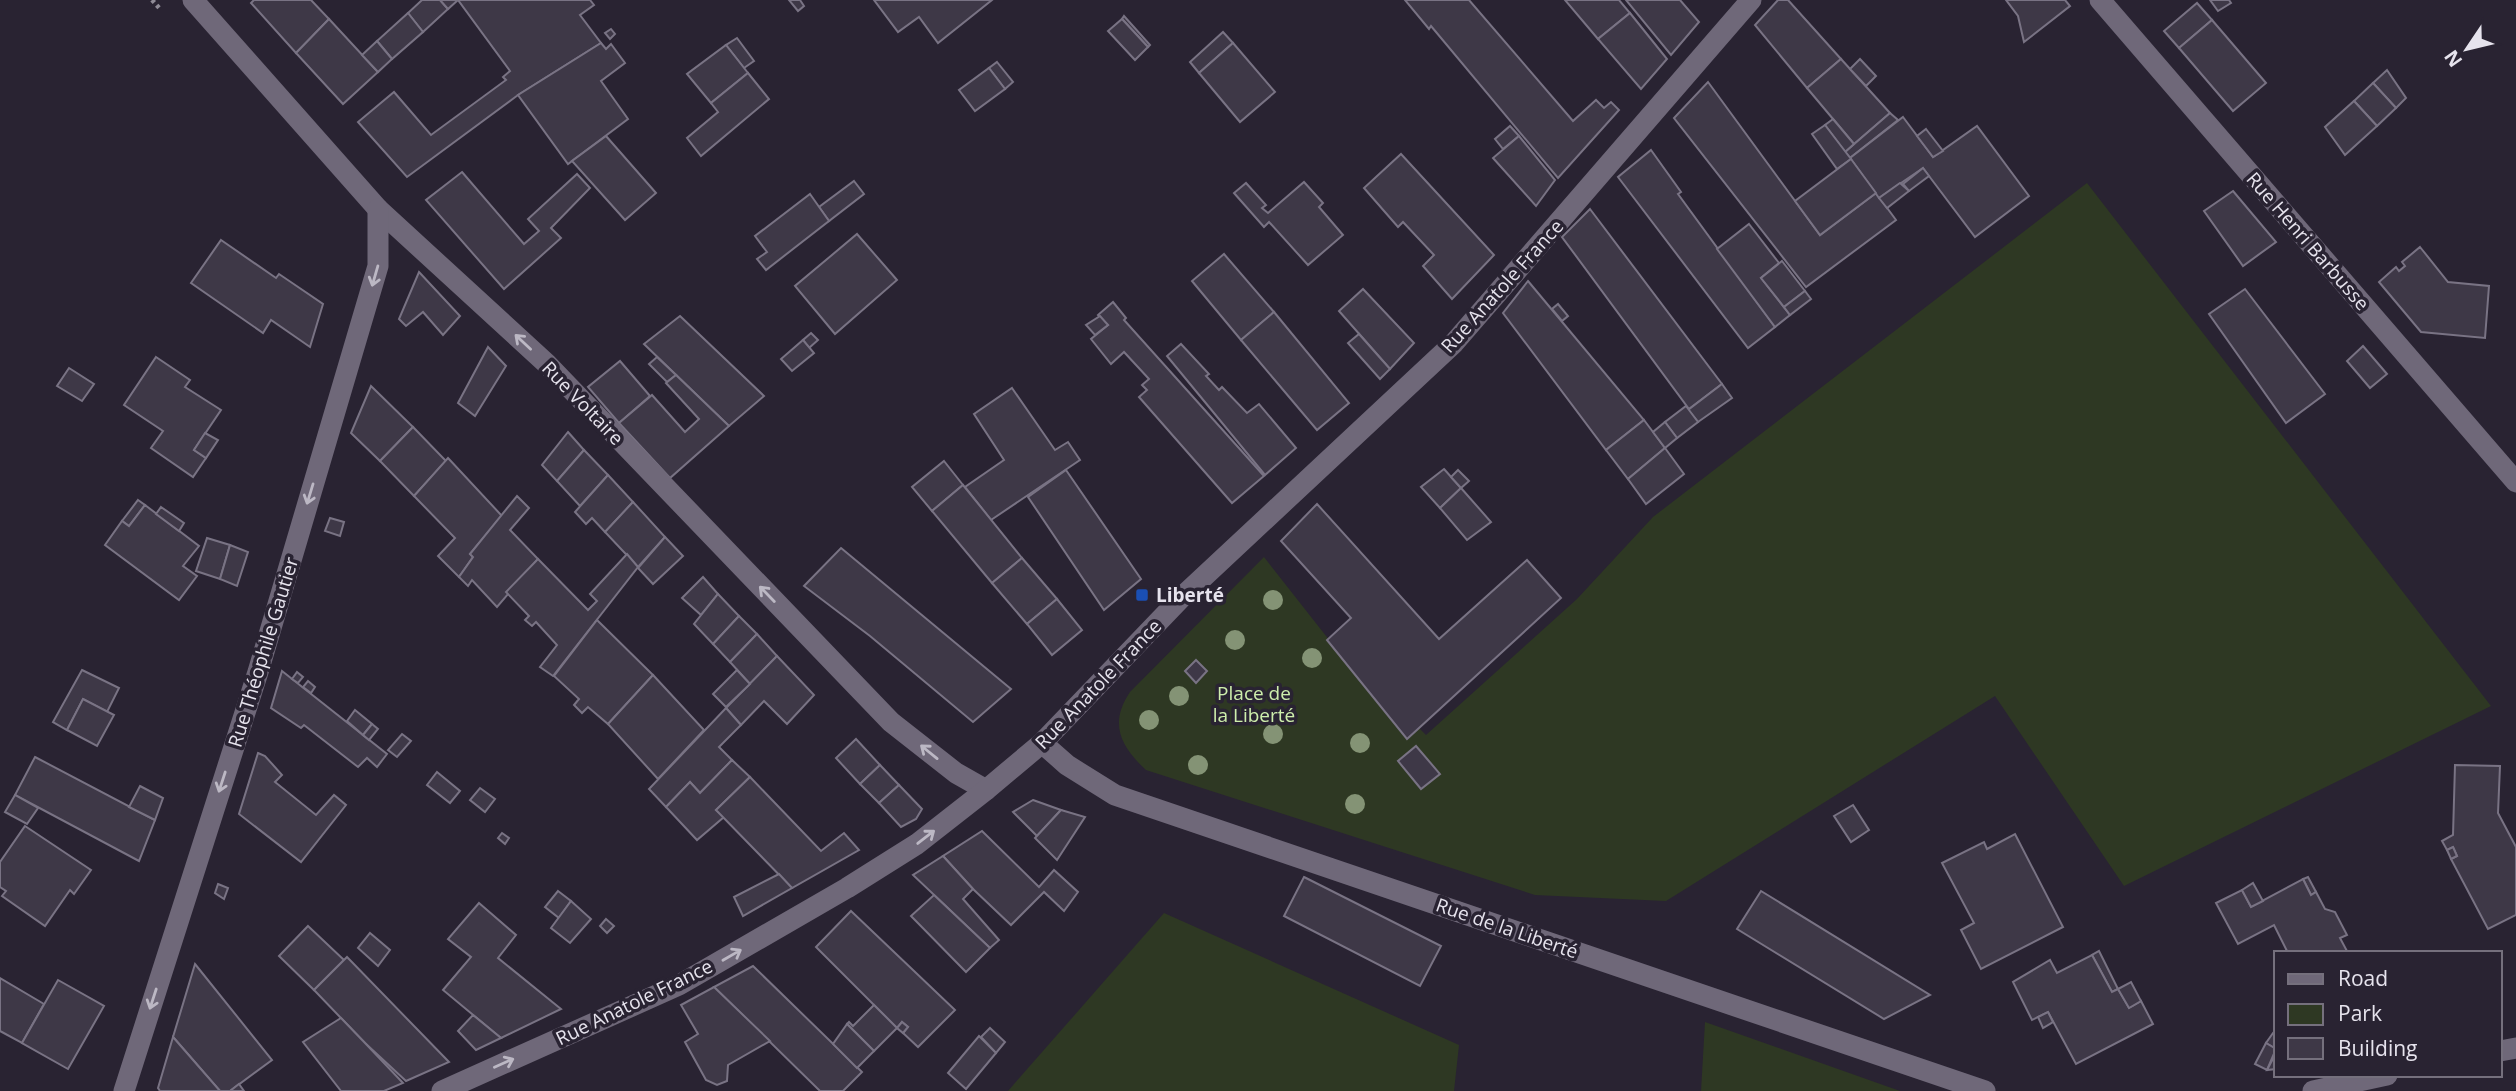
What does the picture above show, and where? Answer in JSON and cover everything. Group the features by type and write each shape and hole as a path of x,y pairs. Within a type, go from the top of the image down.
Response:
{"street":[{"name":"Rue Voltaire","path":"193,0 378,209 547,364 891,722 956,774 986,790"},
{"name":"Rue Anatole France","path":"442,1091 679,985 917,844 986,790 1042,743 1182,597 1454,343 1751,0"},
{"name":"Rue Henri Barbusse","path":"2100,0 2516,482"},
{"name":"Rue Théophile Gautier","path":"124,1091 258,672 378,266 378,209"},
{"name":"Rue de la Liberté","path":"1042,743 1067,765 1115,795 1985,1091"},
{"path":"2313,1091 2378,1077"}],"path":[{"path":"152,0 171,21"}],"green space":[{"name":"Place de la Liberté","path":"2087,183 2491,706 2124,886 1995,696 1666,901 1535,895 1146,770 1124,743 1120,734 1120,714 1130,692 1264,557 1407,739 1419,728 1426,735 1577,599 1653,517"},
{"path":"1164,913 1459,1045 1454,1091 1008,1091"},
{"path":"1705,1022 1900,1091 1701,1091"}],"building":[{"path":"254,0 311,0 329,19 296,53 251,3"},
{"path":"422,0 440,0 448,9 423,32 408,13"},
{"path":"440,0 458,0 448,9"},
{"path":"458,0 590,0 594,5 580,15 601,43 518,95 407,177 358,122 394,92 431,135 506,80 503,77 510,71"},
{"path":"789,0 800,0 804,6 798,11"},
{"path":"874,0 992,0 938,43 919,17 898,32"},
{"path":"1405,0 1469,0 1573,121 1596,100 1604,108 1611,102 1619,110 1558,178 1431,26 1429,29"},
{"path":"1565,0 1619,0 1630,13 1598,39"},
{"path":"1626,0 1680,0 1699,22 1671,55"},
{"path":"1778,0 1788,0 1841,59 1807,88 1755,25"},
{"path":"2006,0 2065,0 2070,6 2024,42 2018,16"},
{"path":"2210,0 2229,0 2231,3 2218,11"},
{"path":"2197,3 2212,20 2179,48 2164,31"},
{"path":"408,13 423,32 392,59 377,41"},
{"path":"1630,13 1667,59 1641,89 1598,39"},
{"path":"1124,16 1150,45 1148,47 1122,19"},
{"path":"329,19 378,72 343,104 296,53"},
{"path":"1122,19 1148,47 1135,60 1108,31"},
{"path":"2212,20 2266,83 2233,111 2179,48"},
{"path":"611,29 615,34 610,39 605,33"},
{"path":"1223,32 1233,43 1199,73 1190,62"},
{"path":"737,38 754,61 744,68 726,45"},
{"path":"377,41 392,59 378,72 362,55"},
{"path":"601,43 606,49 611,44 625,63 601,81 628,119 568,164 518,95"},
{"path":"1233,43 1275,92 1240,122 1199,73"},
{"path":"726,45 748,73 711,103 687,74"},
{"path":"1841,59 1890,113 1854,144 1807,88"},
{"path":"1860,59 1876,76 1866,86 1850,69"},
{"path":"997,62 1013,82 1005,89 989,68"},
{"path":"989,68 1005,89 975,111 959,90"},
{"path":"2387,70 2406,98 2396,108 2373,83"},
{"path":"748,73 769,99 701,156 687,138 718,112 711,103"},
{"path":"1708,82 1820,235 1876,193 1896,220 1806,287 1674,118"},
{"path":"2373,83 2396,108 2377,126 2354,101"},
{"path":"2354,101 2377,126 2345,155 2325,127"},
{"path":"1890,113 1898,120 1850,158 1845,152"},
{"path":"1903,117 1933,157 1977,126 2029,196 1975,237 1923,168 1879,198 1850,158"},
{"path":"1833,119 1854,144 1845,152 1825,125"},
{"path":"1825,125 1851,159 1837,169 1812,134"},
{"path":"1510,126 1519,136 1503,149 1495,139"},
{"path":"1926,129 1943,151 1933,157 1917,136"},
{"path":"606,136 656,193 625,220 572,161"},
{"path":"1519,136 1555,180 1536,206 1493,158"},
{"path":"1651,150 1681,192 1678,194 1775,327 1748,348 1618,177"},
{"path":"1401,154 1494,255 1452,299 1423,266 1434,255 1403,222 1398,227 1364,188"},
{"path":"1851,159 1876,193 1820,235 1795,201"},
{"path":"1923,168 1929,176 1909,191 1903,184"},
{"path":"462,172 524,244 539,231 528,219 577,174 590,188 551,228 561,238 504,289 426,200"},
{"path":"854,181 864,194 829,221 819,207"},
{"path":"1304,182 1323,203 1319,207 1343,235 1308,265 1269,222 1264,227 1234,193 1246,183 1266,205 1262,208 1268,213"},
{"path":"1900,183 1909,191 1887,208 1879,198"},
{"path":"2233,191 2276,242 2243,266 2204,211"},
{"path":"810,194 829,221 766,270 757,259 767,252 755,236"},
{"path":"1590,209 1722,384 1689,409 1562,237"},
{"path":"1749,224 1779,263 1761,278 1790,315 1775,327 1717,249"},
{"path":"857,234 897,280 835,334 795,286"},
{"path":"221,240 276,278 279,274 323,304 310,347 271,320 263,333 191,283"},
{"path":"2420,247 2448,282 2489,286 2485,338 2421,332 2379,282 2396,267 2399,271 2405,266 2402,262"},
{"path":"1224,254 1274,312 1241,340 1192,281"},
{"path":"1782,261 1805,291 1784,307 1761,278"},
{"path":"419,272 460,316 443,335 423,312 406,326 399,319"},
{"path":"1528,281 1644,420 1606,450 1503,313"},
{"path":"1363,289 1414,343 1390,369 1339,311"},
{"path":"2245,289 2325,394 2286,423 2209,314"},
{"path":"1805,291 1811,299 1790,315 1784,307"},
{"path":"1113,302 1126,318 1124,320 1264,476 1232,503 1139,397 1147,390 1142,385 1149,379 1124,352 1111,364 1091,339 1108,325 1098,315"},
{"path":"1558,304 1568,316 1562,321 1552,309"},
{"path":"1274,312 1349,403 1317,430 1241,340"},
{"path":"680,316 764,396 729,426 644,344"},
{"path":"1100,316 1108,325 1095,335 1086,325"},
{"path":"811,333 818,340 809,348 803,340"},
{"path":"1359,334 1390,369 1380,379 1348,343"},
{"path":"803,340 814,353 792,371 781,359"},
{"path":"1181,344 1209,374 1206,376 1219,390 1222,387 1247,413 1259,404 1296,448 1265,475 1167,356"},
{"path":"2363,346 2387,374 2370,388 2347,361"},
{"path":"488,347 506,366 475,416 458,403"},
{"path":"156,357 190,380 185,387 221,410 194,450 206,458 193,477 151,448 163,431 124,405"},
{"path":"657,357 676,375 667,382 649,364"},
{"path":"620,361 650,396 619,423 588,387"},
{"path":"69,368 94,384 82,401 57,386"},
{"path":"676,375 729,426 670,478 619,423 652,395 685,432 699,419 666,383"},
{"path":"1722,384 1732,398 1698,422 1688,410"},
{"path":"371,386 413,427 380,461 351,433"},
{"path":"1012,388 1055,450 1068,442 1080,460 991,520 965,487 1004,460 974,414"},
{"path":"1686,406 1698,422 1677,438 1665,422"},
{"path":"1644,420 1665,448 1628,479 1606,450"},
{"path":"1665,422 1677,438 1665,448 1653,432"},
{"path":"413,427 446,461 414,496 380,461"},
{"path":"568,432 584,450 557,481 542,465"},
{"path":"205,433 218,440 206,458 194,450"},
{"path":"1665,448 1684,474 1646,504 1628,479"},
{"path":"584,450 608,475 580,506 557,481"},
{"path":"448,458 502,516 470,554 473,557 459,577 438,556 455,538 414,496"},
{"path":"944,461 963,485 932,511 912,487"},
{"path":"1444,469 1461,488 1440,508 1421,487"},
{"path":"1066,470 1141,579 1104,610 1028,497"},
{"path":"1458,470 1469,481 1461,488 1451,477"},
{"path":"608,475 633,502 605,532 592,518 586,524 575,512"},
{"path":"963,485 1022,558 992,583 932,511"},
{"path":"1461,488 1491,522 1467,540 1440,508"},
{"path":"517,496 529,508 510,530 538,559 497,607 472,580 468,586 459,577 473,557 470,554"},
{"path":"138,500 145,505 129,526 122,521"},
{"path":"633,502 665,537 638,567 605,532"},
{"path":"1317,504 1439,639 1527,560 1561,598 1407,739 1327,640 1351,618 1281,541"},
{"path":"145,505 199,546 183,566 197,576 179,600 105,545 122,521 129,526"},
{"path":"161,507 184,523 179,531 156,514"},
{"path":"330,518 344,522 340,536 325,531"},
{"path":"665,537 683,556 653,584 638,568"},
{"path":"207,538 230,545 220,579 196,571"},
{"path":"230,545 248,552 237,586 220,579"},
{"path":"841,548 1011,689 973,722 870,636 804,586"},
{"path":"627,554 638,567 553,676 540,667 557,645 536,622 532,626 525,620 529,616 506,592 538,559 588,610 597,601 590,594"},
{"path":"1022,558 1057,599 1027,624 992,583"},
{"path":"703,577 718,594 701,615 682,598"},
{"path":"718,594 739,616 713,644 694,624"},
{"path":"1057,599 1082,630 1052,655 1027,624"},
{"path":"739,616 757,634 730,662 713,644"},
{"path":"597,620 653,675 608,724 588,707 582,713 574,705 579,699 554,676"},
{"path":"757,634 777,656 750,684 730,662"},
{"path":"777,656 814,695 787,724 764,701 741,725 726,708"},
{"path":"1196,660 1207,671 1196,683 1185,671"},
{"path":"82,670 119,688 107,712 83,699 67,730 53,722"},
{"path":"737,670 750,684 726,707 713,694"},
{"path":"282,671 387,754 377,767 367,758 358,767 304,725 301,728 271,708"},
{"path":"297,672 303,677 298,683 292,679"},
{"path":"653,675 704,730 658,779 608,724"},
{"path":"308,681 315,687 311,693 303,687"},
{"path":"83,699 114,715 97,746 67,730"},
{"path":"726,708 741,725 719,747 732,760 700,793 690,782 666,807 649,789"},
{"path":"355,710 372,724 363,735 347,721"},
{"path":"372,724 378,729 369,740 363,735"},
{"path":"402,734 411,741 397,757 388,750"},
{"path":"856,739 880,765 860,784 836,758"},
{"path":"1416,746 1440,774 1421,789 1398,761"},
{"path":"258,753 265,756 282,775 275,782 316,815 334,795 346,805 301,862 239,814"},
{"path":"35,757 155,820 139,861 15,795"},
{"path":"732,760 750,777 716,810 724,817 697,840 666,807 690,782 700,793"},
{"path":"880,765 899,785 879,803 860,784"},
{"path":"2455,765 2500,766 2498,813 2516,847 2516,915 2488,929 2451,859 2457,856 2453,847 2447,850 2442,841 2453,835"},
{"path":"437,772 460,791 450,803 427,785"},
{"path":"750,777 821,851 844,833 859,850 792,888 716,810"},
{"path":"899,785 922,809 916,819 901,827 879,803"},
{"path":"140,786 163,798 155,820 129,807"},
{"path":"480,788 495,799 485,812 470,800"},
{"path":"15,795 38,808 27,824 5,812"},
{"path":"1033,800 1061,810 1037,836 1013,812"},
{"path":"1853,805 1869,830 1851,842 1834,816"},
{"path":"1061,810 1085,817 1057,860 1035,838"},
{"path":"25,826 91,870 74,894 70,890 45,926 2,896 6,891 0,887 0,862"},
{"path":"982,831 1039,887 1054,870 1078,892 1064,911 1044,892 1011,925 973,889 943,856"},
{"path":"502,833 509,838 505,844 498,838"},
{"path":"2015,834 2063,927 1981,969 1961,930 1974,923 1942,863 1984,842 1987,849"},
{"path":"2453,847 2457,856 2451,859 2447,850"},
{"path":"943,856 973,889 963,899 999,940 990,948 913,875"},
{"path":"779,874 792,888 743,916 734,897"},
{"path":"1304,877 1441,946 1420,986 1284,916"},
{"path":"2308,877 2316,892 2311,895 2303,879"},
{"path":"2303,879 2311,895 2316,892 2325,909 2335,912 2347,935 2340,938 2347,951 2287,951 2274,925 2238,944 2216,903 2242,890 2251,907"},
{"path":"2253,883 2263,901 2251,907 2242,890"},
{"path":"218,884 228,888 224,899 215,893"},
{"path":"558,891 571,901 559,918 545,907"},
{"path":"1761,891 1930,995 1884,1019 1737,929"},
{"path":"934,895 990,948 966,972 911,916"},
{"path":"571,901 591,919 570,943 551,928"},
{"path":"479,903 516,935 498,958 561,1009 501,1038 443,990 471,957 448,939"},
{"path":"851,911 955,1010 918,1047 903,1033 908,1027 902,1022 897,1028 816,947"},
{"path":"606,919 614,926 607,933 600,926"},
{"path":"308,926 344,960 314,990 279,956"},
{"path":"370,933 390,950 378,966 358,948"},
{"path":"2099,951 2118,989 2112,992 2092,955"},
{"path":"2092,955 2112,992 2118,989 2129,1008 2141,1001 2153,1024 2076,1064 2048,1012 2032,1020 2013,982 2050,960 2057,973"},
{"path":"347,957 449,1062 406,1081 365,1043 314,990"},
{"path":"195,964 272,1060 230,1091 220,1091 173,1037"},
{"path":"753,966 862,1072 843,1091 820,1091 714,987"},
{"path":"0,978 44,1004 22,1043 0,1031"},
{"path":"58,980 104,1006 68,1069 22,1043"},
{"path":"2131,982 2141,1001 2129,1008 2118,989"},
{"path":"714,987 770,1041 728,1065 727,1081 717,1085 706,1080 685,1042 698,1034 681,1005"},
{"path":"874,1005 897,1028 874,1051 847,1024 849,1022 853,1026"},
{"path":"2048,1012 2053,1022 2043,1028 2038,1017"},
{"path":"473,1015 501,1038 476,1050 458,1031"},
{"path":"341,1018 403,1083 384,1091 341,1091 303,1042"},
{"path":"902,1022 908,1027 903,1033 897,1028"},
{"path":"847,1024 874,1051 857,1068 833,1044"},
{"path":"990,1028 1005,1042 996,1053 981,1037"},
{"path":"2273,1033 2274,1034 2274,1048 2266,1043"},
{"path":"979,1036 996,1053 966,1089 948,1073"},
{"path":"173,1037 220,1091 160,1091 158,1088"},
{"path":"2266,1043 2274,1048 2267,1070 2255,1064"},
{"path":"2274,1057 2274,1069 2267,1070"},
{"path":"239,1084 244,1091 230,1091"}],"place":[{"name":"Liberté","path":"1142,595"}]}
